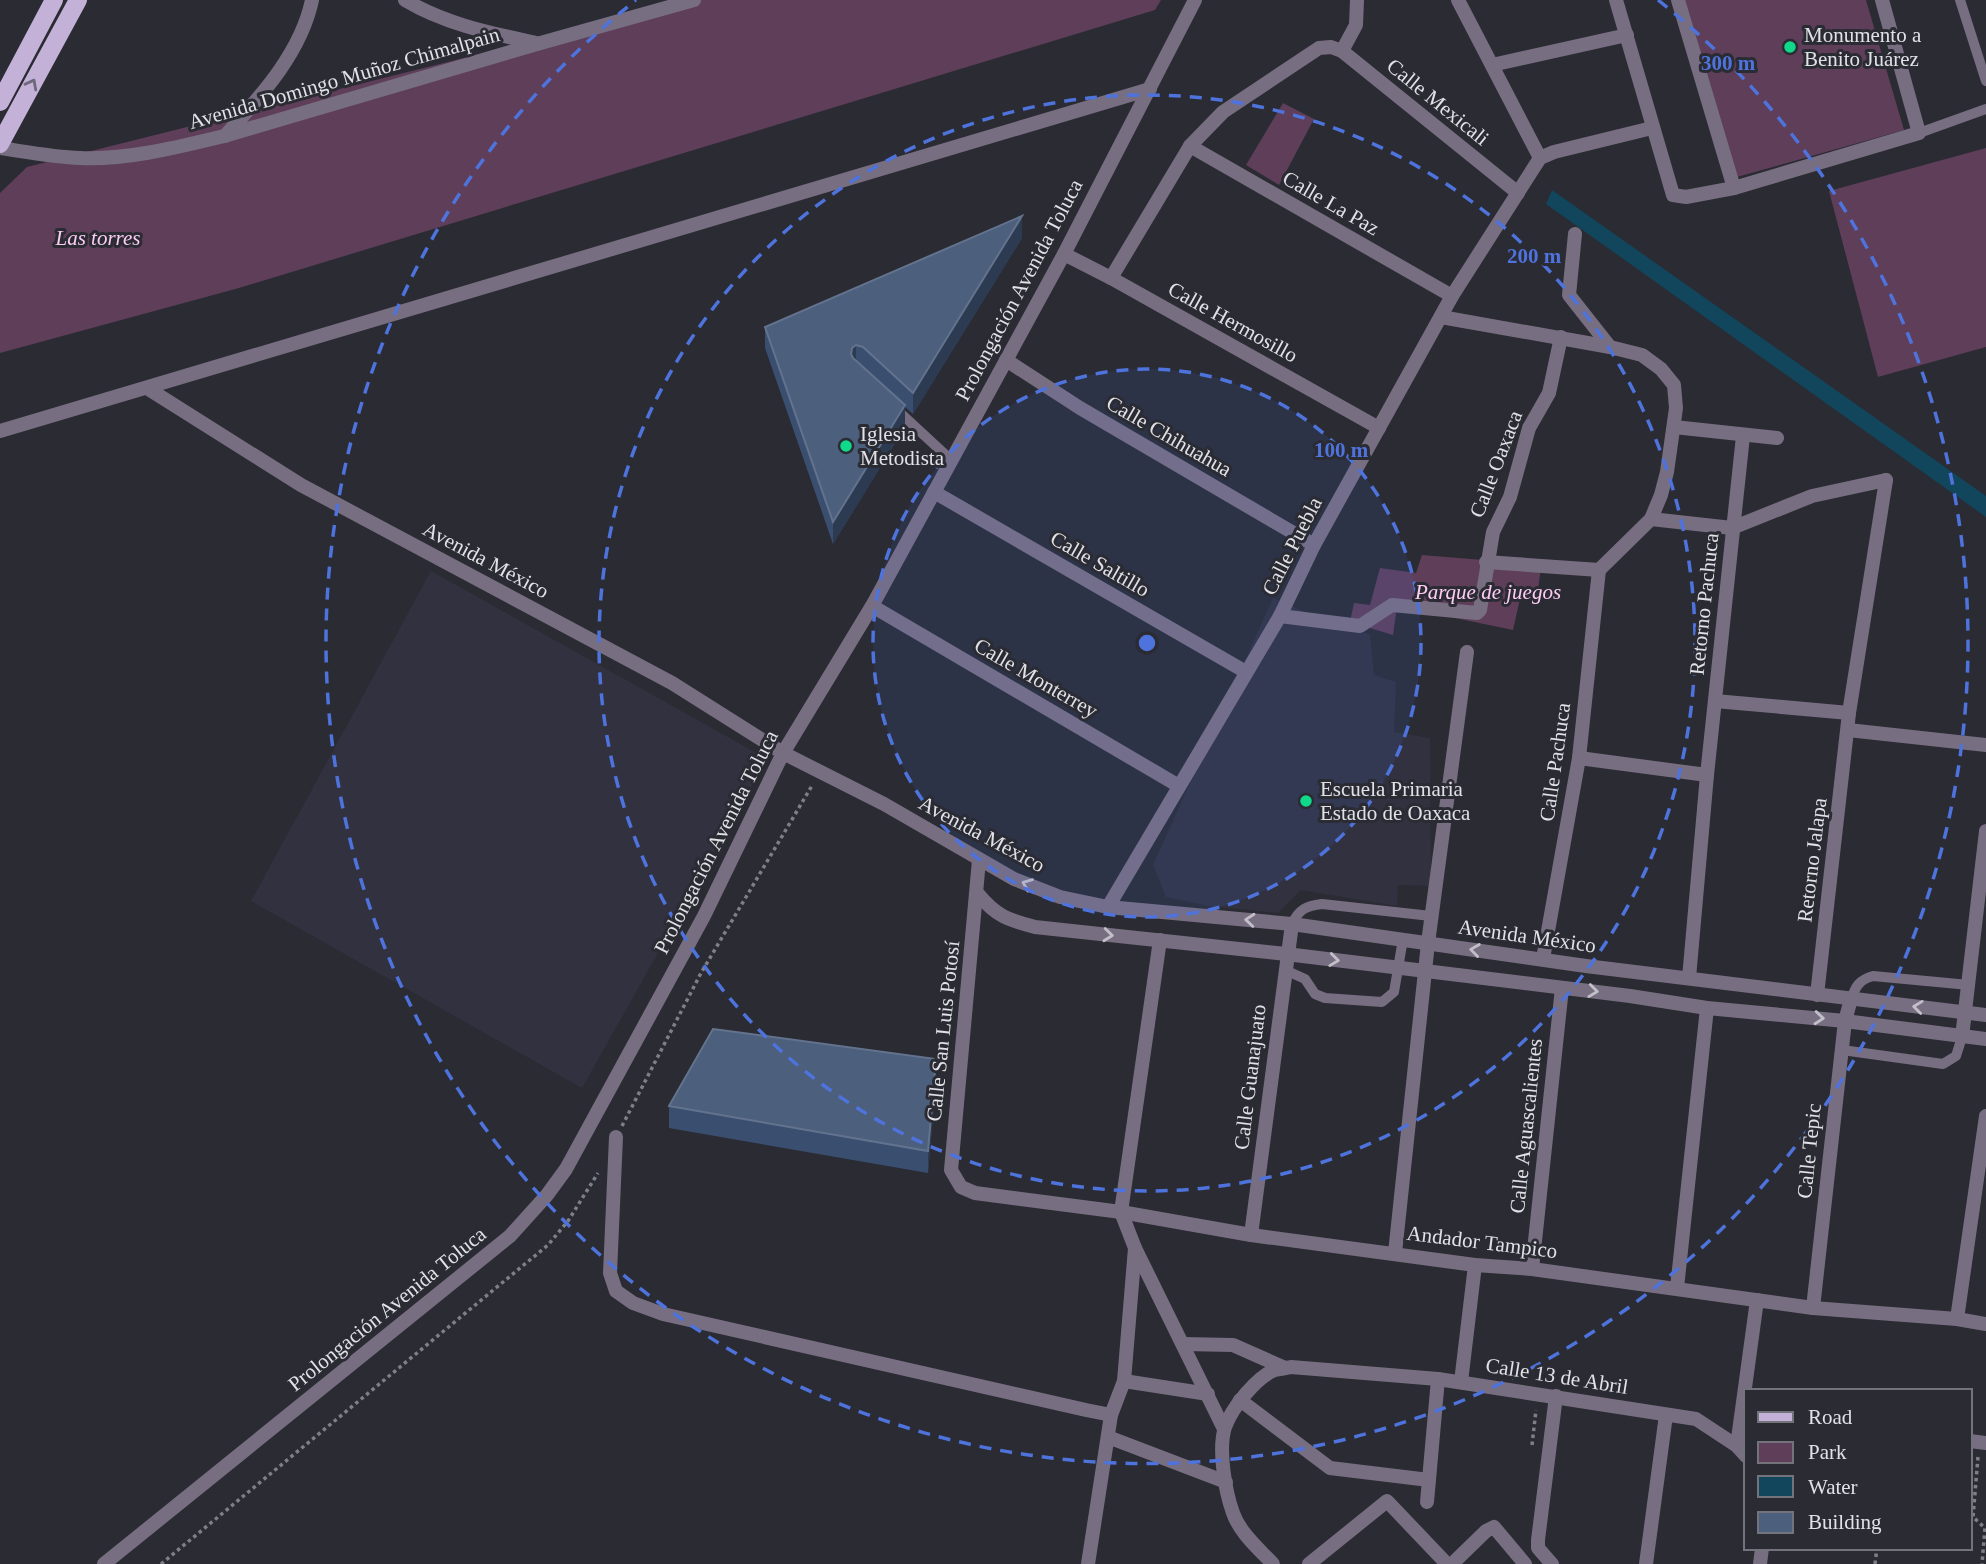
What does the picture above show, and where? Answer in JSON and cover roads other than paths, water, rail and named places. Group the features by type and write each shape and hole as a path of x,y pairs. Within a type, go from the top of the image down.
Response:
{"main road":[{"path":"0,102 54,0"},
{"path":"0,146 78,0"}],"street":[{"path":"225,136 273,80 297,40 312,0"},
{"path":"405,0 473,29 537,44"},
{"name":"Avenida Domingo Muñoz Chimalpain","path":"0,146 81,158 176,147 225,136 694,0"},
{"name":"Prolongación Avenida Toluca","path":"104,1564 510,1236 566,1169 704,916 783,753 872,606 1064,254 1195,0"},
{"path":"1111,278 1190,146 1223,112 1319,48 1340,48 1356,25 1357,0"},
{"path":"1458,0 1492,65 1530,175 1555,152 1652,128"},
{"path":"1616,0 1669,186 1673,195 1686,198 1734,188 1919,133 1882,0"},
{"path":"1678,0 1734,188"},
{"path":"1492,65 1627,35"},
{"name":"Calle Mexicali","path":"1340,48 1530,175"},
{"path":"0,431 1150,89"},
{"name":"Calle La Paz","path":"1190,146 1452,296"},
{"name":"Calle Puebla","path":"1108,907 1280,616 1314,545 1452,296 1530,175"},
{"path":"1575,234 1569,295 1610,347"},
{"name":"Calle Hermosillo","path":"1064,254 1379,428"},
{"path":"1441,317 1561,337 1642,355 1661,369 1674,384 1676,408 1667,472 1651,519 1599,570 1486,562"},
{"name":"Calle Oaxaca","path":"1280,616 1360,626 1392,605 1474,614 1480,610 1493,531 1510,497 1529,428 1553,383 1561,337"},
{"name":"Calle Chihuahua","path":"1006,360 1080,408 1314,545"},
{"name":"Avenida México","path":"147,388 213,427 257,459 301,485 671,683 783,753 884,804 1014,879 1060,897 1108,907 1292,924 1817,995 1986,1015"},
{"path":"1674,427 1777,438"},
{"name":"Retorno Pachuca","path":"1689,978 1707,775 1743,436"},
{"name":"Retorno Jalapa","path":"1732,528 1812,496 1886,480 1849,713 1817,995"},
{"name":"Calle Saltillo","path":"933,492 1246,671"},
{"path":"1651,519 1732,528"},
{"name":"Calle Pachuca","path":"1543,959 1579,758 1599,570"},
{"name":"Calle Monterrey","path":"872,606 1179,786"},
{"path":"1395,1254 1431,916 1467,652"},
{"path":"1715,701 1849,713"},
{"path":"1848,730 1986,745"},
{"path":"1579,758 1707,775"},
{"path":"1962,1037 1986,831"},
{"name":"Calle San Luis Potosí","path":"975,1193 961,1187 951,1170 979,860"},
{"path":"978,894 1007,920 1026,925 1286,954 1707,1008 1845,1021 1986,1039"},
{"name":"Calle Guanajuato","path":"1251,1235 1292,924"},
{"path":"1160,940 1121,1212 1135,1248 1224,1429 1223,1467 1233,1514 1242,1531 1273,1564"},
{"name":"Calle Aguascalientes","path":"1532,1269 1562,988"},
{"name":"Calle Tepic","path":"1813,1308 1845,1021 1851,999"},
{"path":"1677,1288 1707,1008"},
{"path":"1957,1319 1986,1116"},
{"path":"616,1137 610,1273 616,1291 633,1303 663,1314 1111,1415"},
{"name":"Andador Tampico","path":"975,1193 1121,1212 1251,1235 1475,1265 1532,1269 1813,1308 1957,1319 1986,1324"},
{"path":"1088,1564 1111,1415 1124,1381 1135,1248"},
{"path":"1461,1382 1475,1265"},
{"path":"1748,1389 1757,1300"},
{"path":"1183,1344 1233,1345 1286,1368"},
{"path":"1224,1429 1240,1401 1254,1386 1273,1371 1286,1368"},
{"name":"Calle 13 de Abril","path":"1286,1368 1438,1379 1696,1419 1742,1451"},
{"path":"1427,1502 1438,1379"},
{"path":"1124,1381 1208,1394"},
{"path":"1552,1564 1538,1548 1538,1540 1556,1396"},
{"path":"1240,1401 1330,1468 1429,1480"},
{"path":"1646,1564 1666,1415"},
{"path":"1742,1451 1744,1431"},
{"path":"1108,1437 1226,1482"},
{"path":"1309,1564 1387,1501 1450,1564 1486,1531 1494,1528 1525,1564"}],"lane":[{"path":"1960,0 1986,80"},
{"path":"1919,133 1986,109"},
{"path":"888,402 951,460"},
{"path":"1292,924 1304,907 1322,904 1431,916"},
{"path":"1285,970 1304,979 1315,994 1325,998 1382,1002 1394,992 1403,939"},
{"path":"1851,999 1858,983 1873,976 1969,985"},
{"path":"1842,1050 1943,1064 1956,1056 1962,1037"}],"water":[{"path":"1552,190 1986,496 1986,517 1546,204"}],"place":[{"name":"Monumento a Benito Juárez","path":"1790,47"},
{"name":"Iglesia Metodista","path":"846,446"},
{"name":"Escuela Primaria Estado de Oaxaca","path":"1306,801"}],"park label":[{"name":"Las torres","path":"98,238"},
{"name":"Parque de juegos","path":"1488,592"}]}
